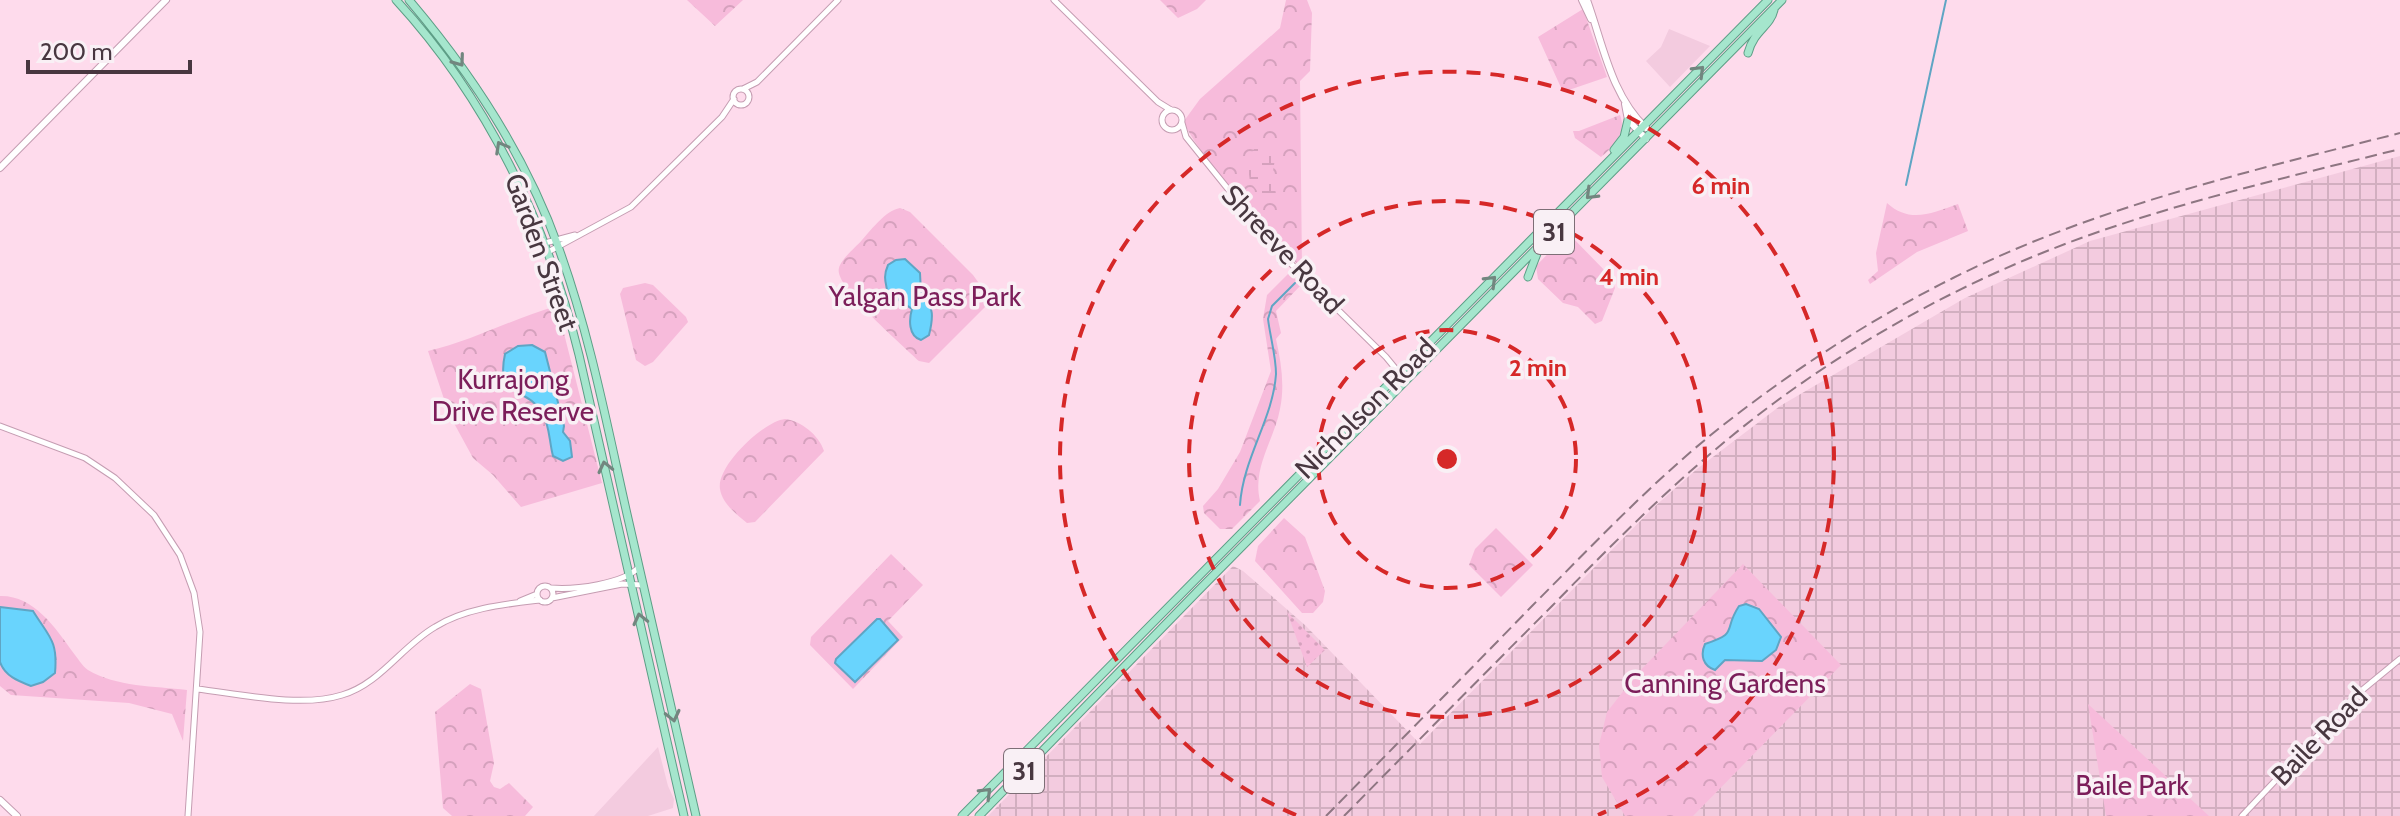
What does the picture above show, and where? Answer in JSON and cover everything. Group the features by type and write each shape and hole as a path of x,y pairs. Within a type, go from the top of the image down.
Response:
{"main road":[{"path":"0,168 166,0"},
{"name":"Garden Street","path":"396,0 427,35 481,113 521,186 547,247 570,319 684,816"},
{"name":"Garden Street","path":"409,0 451,50 498,122 524,169 559,248 589,345 696,816"},
{"path":"1585,0 1625,104 1628,120 1624,137 1591,180"},
{"name":"Nicholson Road","path":"962,816 1768,0"},
{"name":"Nicholson Road","path":"979,816 1782,0"},
{"path":"1748,53 1755,34 1772,18 1775,8"},
{"path":"1625,104 1649,136"},
{"path":"1628,120 1642,129"},
{"path":"1528,277 1540,245"},
{"path":"1274,500 1300,479 1305,484"},
{"path":"659,701 655,665 661,661"},
{"path":"0,800 17,816"}],"street":[{"path":"722,117 747,103 757,82 838,0"},
{"name":"Shreeve Road","path":"1054,0 1158,102 1180,113 1186,137"},
{"path":"547,247 559,248 631,207 722,117 737,91 757,82"},
{"path":"743,89 749,97"},
{"path":"734,99 741,105"},
{"name":"Shreeve Road","path":"1158,102 1164,125 1186,137 1278,251 1409,378"},
{"path":"1163,116 1171,110"},
{"path":"1174,130 1182,123"},
{"path":"547,247 555,239 580,234"},
{"path":"0,426 93,462 132,491 165,528 188,575 198,610 200,640 188,816"},
{"path":"197,689 310,700 343,695 364,686 435,626 474,611 539,597 547,601 631,579 639,567"},
{"path":"539,597 542,586 551,588 631,579 643,586"},
{"path":"551,588 552,598"},
{"name":"Baile Road","path":"2242,816 2355,696 2400,659"}],"shaded area":[{"path":"1669,29 1710,46 1670,87 1646,61 1661,47"},
{"path":"2400,156 2400,816 988,816 1233,566 1243,571 1306,626 1420,744 1653,508 1697,469 1780,406 1965,298 2090,241"},
{"path":"658,747 674,799 673,808 648,816 594,816"}],"green space":[{"path":"687,0 743,0 715,26"},
{"path":"1160,0 1206,0 1197,9 1178,18"},
{"path":"1286,0 1307,0 1312,13 1310,71 1300,81 1302,269 1226,184 1195,142 1184,121 1200,99 1280,28"},
{"path":"1583,9 1607,77 1563,92 1538,37"},
{"path":"1620,115 1620,133 1615,144 1601,157 1575,138 1573,131"},
{"path":"1265,148 1276,153 1273,171 1268,178 1274,184 1277,199 1265,200 1250,182 1247,159 1254,149"},
{"path":"1887,203 1913,215 1958,204 1968,231 1917,252 1870,284 1868,280 1878,271 1876,253"},
{"name":"Yalgan Pass Park","path":"900,208 910,212 973,275 989,297 987,305 929,363 919,361 886,330 840,277 840,264 846,257 884,216"},
{"path":"1568,233 1611,277 1615,288 1602,321 1595,324 1578,307 1563,303 1538,279 1536,266"},
{"path":"1289,273 1301,285 1276,311 1281,333 1276,339 1282,391 1277,421 1261,465 1260,501 1232,529 1220,529 1204,513 1203,506 1218,489 1240,452 1271,371 1263,319 1267,295"},
{"path":"645,283 653,285 688,322 653,362 645,366 636,360 620,294 623,288"},
{"name":"Kurrajong Drive Reserve","path":"557,306 602,483 521,507 473,458 449,414 428,351"},
{"path":"785,419 809,430 824,451 755,522 747,523 724,499 720,489 721,479 743,446 765,428"},
{"path":"1284,518 1305,537 1325,591 1323,602 1313,613 1302,613 1255,561 1258,546"},
{"path":"1496,528 1533,565 1501,597 1469,565 1475,549"},
{"path":"891,554 923,585 888,621 903,637 853,689 810,645 811,637"},
{"name":"Canning Gardens","path":"1743,564 1841,665 1693,816 1625,816 1602,777 1599,745 1607,712 1636,675"},
{"path":"0,596 23,601 42,614 84,666 99,676 136,685 187,690 183,741 172,714 129,703 11,695 0,686"},
{"path":"1287,612 1325,650 1307,667"},
{"path":"470,684 481,689 494,763 490,781 500,789 509,783 533,807 525,816 452,816 443,808 435,712"},
{"name":"Baile Park","path":"2088,704 2209,816 2106,816"}],"water":[{"path":"905,259 920,273 921,293 932,313 929,335 921,340 912,331 912,309 894,297 887,297 885,275 888,265"},
{"path":"532,345 545,352 563,432 570,441 572,457 563,461 553,456 542,412 528,398 508,386 504,379 505,354 518,346"},
{"path":"1746,604 1759,609 1781,637 1776,650 1762,661 1725,660 1715,670 1711,668 1704,660 1705,644 1727,634 1739,606"},
{"path":"0,607 33,611 48,633 54,646 55,673 43,682 31,686 12,677 2,667"},
{"path":"877,619 898,640 855,682 835,663 836,659"}],"waterway":[{"path":"1906,185 1946,0"},
{"path":"1240,505 1246,471 1274,391 1276,367 1268,319 1272,306 1295,283"}],"railway":[{"path":"1326,816 1669,471 1717,430 1831,348 1953,278 2061,231 2172,194 2400,133"},
{"path":"1344,816 1659,500 1744,426 1833,362 1959,290 2071,242 2210,197 2400,149"}]}
